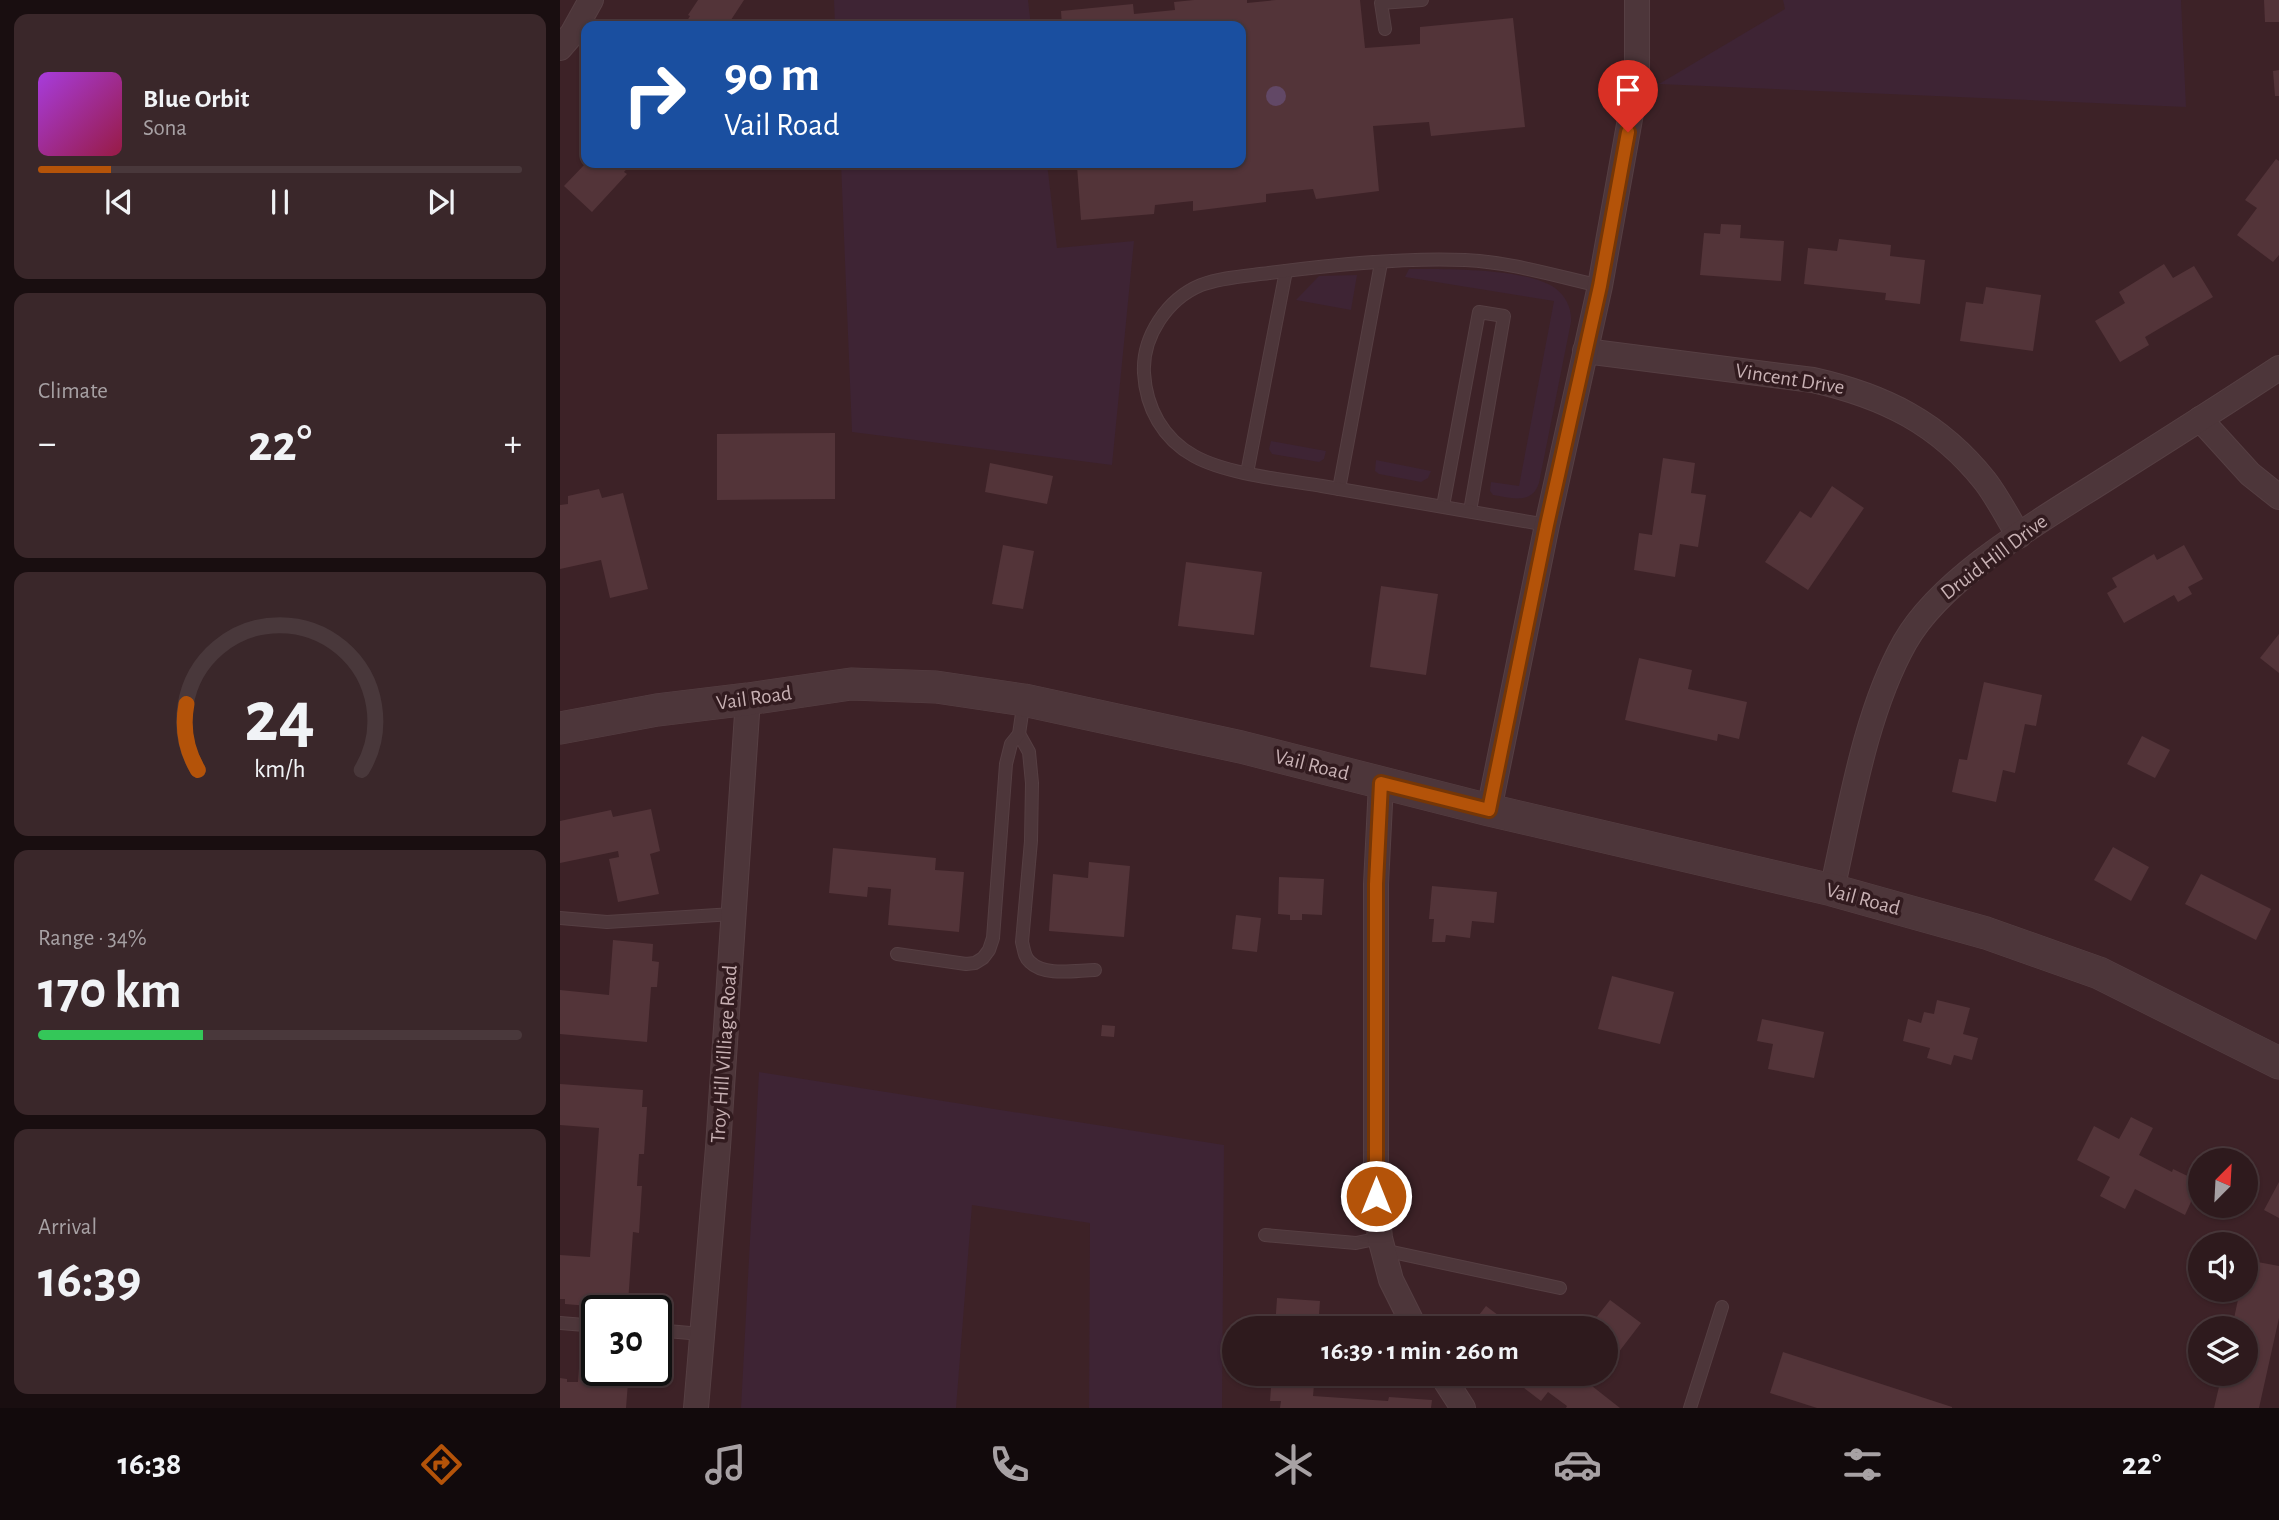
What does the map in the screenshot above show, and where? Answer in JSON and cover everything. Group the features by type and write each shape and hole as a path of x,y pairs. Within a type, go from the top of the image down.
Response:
{"street":[{"path":"560,48 572,34 591,0"},
{"path":"1489,810 1547,525 1600,286 1637,80 1637,0"},
{"name":"Vincent Drive","path":"1585,351 1813,380 1879,398 1920,421 1958,451 1986,483 2019,536"},
{"name":"Druid Hill Drive","path":"1832,890 1869,730 1887,676 1902,648 1932,605 1963,575 2019,536 2279,368"},
{"path":"2200,419 2250,474 2279,497"},
{"name":"Vail Road","path":"560,728 657,710 851,684 936,687 1024,699 1241,747 1489,810 1832,890 1986,933 2099,973 2279,1063"},
{"name":"Troy Hill Villiage Road","path":"696,1408 718,1147 748,699"},
{"path":"1381,783 1376,898 1376,1196 1382,1244 1391,1280 1409,1316"},
{"path":"1448,1386 1462,1408"}],"lane":[{"path":"1385,29 1381,3 1422,0"},
{"path":"1547,525 1247,473 1195,457 1177,444 1163,429 1152,411 1146,391 1144,369 1147,348 1154,328 1166,311 1182,296 1220,279 1414,260 1466,260 1525,269 1600,286"},
{"path":"1339,489 1381,263"},
{"path":"1247,473 1286,271"},
{"path":"1443,506 1479,312 1504,316 1470,511"},
{"path":"897,954 966,964 975,963 989,950 995,916 1006,764 1011,744 1019,734 1024,699"},
{"path":"1019,734 1029,752 1032,783 1031,841 1022,942 1024,953 1028,961 1037,967 1052,971 1095,970"},
{"path":"560,918 607,922 733,914"},
{"path":"1265,1234 1382,1244 1560,1287"},
{"path":"1690,1408 1722,1307"},
{"path":"560,1323 581,1324"},
{"path":"672,1331 701,1334"}],"shaded area":[{"path":"834,0 1028,0 1030,21 835,21"},
{"path":"1783,0 2181,0 2186,107 1659,84 1785,9"},
{"path":"841,168 1048,168 1057,248 1134,241 1112,465 852,432"},
{"path":"1409,269 1485,271 1525,277 1555,288 1568,303 1571,322 1539,483 1531,495 1520,498 1493,495 1490,491 1491,482 1519,486 1554,301 1405,277"},
{"path":"1357,275 1351,310 1296,300 1319,276"},
{"path":"1271,441 1326,451 1324,459 1319,462 1272,454 1269,449"},
{"path":"1376,460 1431,471 1428,478 1421,482 1379,474 1375,471"},
{"path":"759,1072 1224,1145 1222,1408 1089,1408 1090,1223 972,1205 956,1408 741,1408"}],"building":[{"path":"698,0 744,0 730,21 687,21 690,16 688,15"},
{"path":"1360,0 1365,48 1420,44 1420,27 1513,18 1525,127 1431,136 1429,122 1373,126 1379,191 1316,199 1313,189 1266,194 1266,202 1193,211 1193,201 1155,205 1154,214 1081,220 1077,168 1246,168 1246,21 1062,21 1061,11 1133,4 1134,14 1175,10 1174,2"},
{"path":"2264,0 2279,0 2279,22 2265,22"},
{"path":"2279,70 2279,96 2275,96 2273,71"},
{"path":"2276,159 2279,161 2279,255 2273,262 2237,235 2257,208 2245,200"},
{"path":"581,168 628,168 624,172 627,174 592,212 564,186"},
{"path":"1721,224 1741,225 1740,238 1784,241 1781,281 1700,275 1704,233 1720,234"},
{"path":"1839,239 1891,245 1890,256 1925,260 1920,304 1885,300 1886,293 1804,284 1808,248 1837,251"},
{"path":"2164,264 2173,278 2194,266 2213,297 2145,337 2149,345 2120,362 2095,321 2125,303 2119,292"},
{"path":"1986,287 2041,295 2033,351 1960,341 1966,302 1983,304"},
{"path":"835,433 835,499 717,500 717,434"},
{"path":"1663,458 1695,463 1691,493 1706,495 1698,547 1680,544 1675,577 1634,570 1639,533 1652,535"},
{"path":"990,463 1053,476 1047,504 985,492"},
{"path":"1832,486 1864,508 1808,590 1765,562 1800,511 1811,518"},
{"path":"599,489 602,498 623,493 648,589 610,598 601,560 560,569 560,505 568,504 568,496"},
{"path":"1003,545 1034,551 1023,609 992,604"},
{"path":"2184,545 2203,579 2188,587 2192,594 2178,602 2174,595 2124,623 2107,593 2117,587 2112,578 2154,554 2157,560"},
{"path":"1186,562 1262,572 1254,635 1178,626"},
{"path":"1381,586 1438,594 1426,675 1370,667"},
{"path":"2279,634 2279,673 2260,658"},
{"path":"1639,658 1692,670 1688,689 1747,702 1739,739 1718,734 1717,741 1625,720"},
{"path":"1984,682 2042,695 2036,726 2025,724 2015,773 2003,770 1996,802 1952,792 1959,759 1967,760"},
{"path":"2142,736 2170,750 2155,778 2127,764"},
{"path":"651,809 660,851 650,854 659,894 618,902 609,859 619,857 618,851 560,863 560,821 611,810 613,817"},
{"path":"2113,847 2149,867 2131,901 2094,880"},
{"path":"833,848 936,858 935,870 964,872 959,932 888,925 891,889 868,887 867,897 829,893"},
{"path":"1089,862 1130,866 1124,937 1049,931 1053,874 1088,878"},
{"path":"2201,874 2271,909 2256,940 2185,904"},
{"path":"1279,877 1324,879 1322,915 1302,914 1302,920 1290,920 1290,915 1278,914"},
{"path":"1432,886 1497,892 1494,923 1472,921 1470,938 1446,935 1445,942 1432,942 1434,919 1429,919"},
{"path":"1236,915 1261,918 1257,952 1232,949"},
{"path":"613,940 653,944 652,961 659,962 657,987 651,987 647,1042 560,1034 560,990 609,995"},
{"path":"1612,976 1674,992 1660,1044 1598,1029"},
{"path":"1937,1000 1970,1008 1963,1034 1978,1038 1972,1060 1954,1055 1951,1065 1927,1058 1930,1048 1903,1041 1908,1019 1921,1023 1924,1012 1934,1014"},
{"path":"1762,1019 1824,1032 1814,1078 1768,1069 1773,1044 1757,1041"},
{"path":"1102,1025 1115,1026 1114,1037 1101,1036"},
{"path":"560,1084 643,1090 642,1107 647,1107 644,1154 639,1154 637,1186 642,1186 639,1233 633,1232 629,1295 581,1295 581,1305 565,1304 565,1299 560,1299 560,1255 590,1257 599,1128 560,1125"},
{"path":"2131,1117 2153,1128 2139,1155 2172,1172 2173,1169 2188,1176 2188,1208 2185,1215 2135,1189 2125,1209 2100,1196 2110,1177 2077,1160 2094,1126 2119,1139"},
{"path":"2279,1182 2279,1218 2264,1210"},
{"path":"2258,1262 2279,1266 2279,1318 2259,1408 2214,1408 2219,1386 2258,1386 2258,1316 2235,1316 2237,1302 2258,1302"},
{"path":"1277,1298 1320,1301 1319,1316 1276,1316"},
{"path":"1610,1300 1641,1323 1618,1353 1618,1316 1597,1316"},
{"path":"1486,1306 1499,1316 1478,1316"},
{"path":"581,1340 581,1386 628,1386 626,1408 560,1408 560,1378 567,1379 567,1382 578,1382"},
{"path":"1783,1352 1952,1408 1817,1408 1770,1393"},
{"path":"1271,1386 1314,1386 1313,1396 1388,1401 1389,1397 1432,1400 1431,1408 1280,1408 1281,1401 1270,1401"},
{"path":"1522,1386 1592,1386 1620,1408 1566,1408 1567,1406 1548,1392 1541,1401"}],"route":[{"path":"1376,1196 1376,884 1381,783 1489,810 1547,525 1600,286 1628,132"}]}
